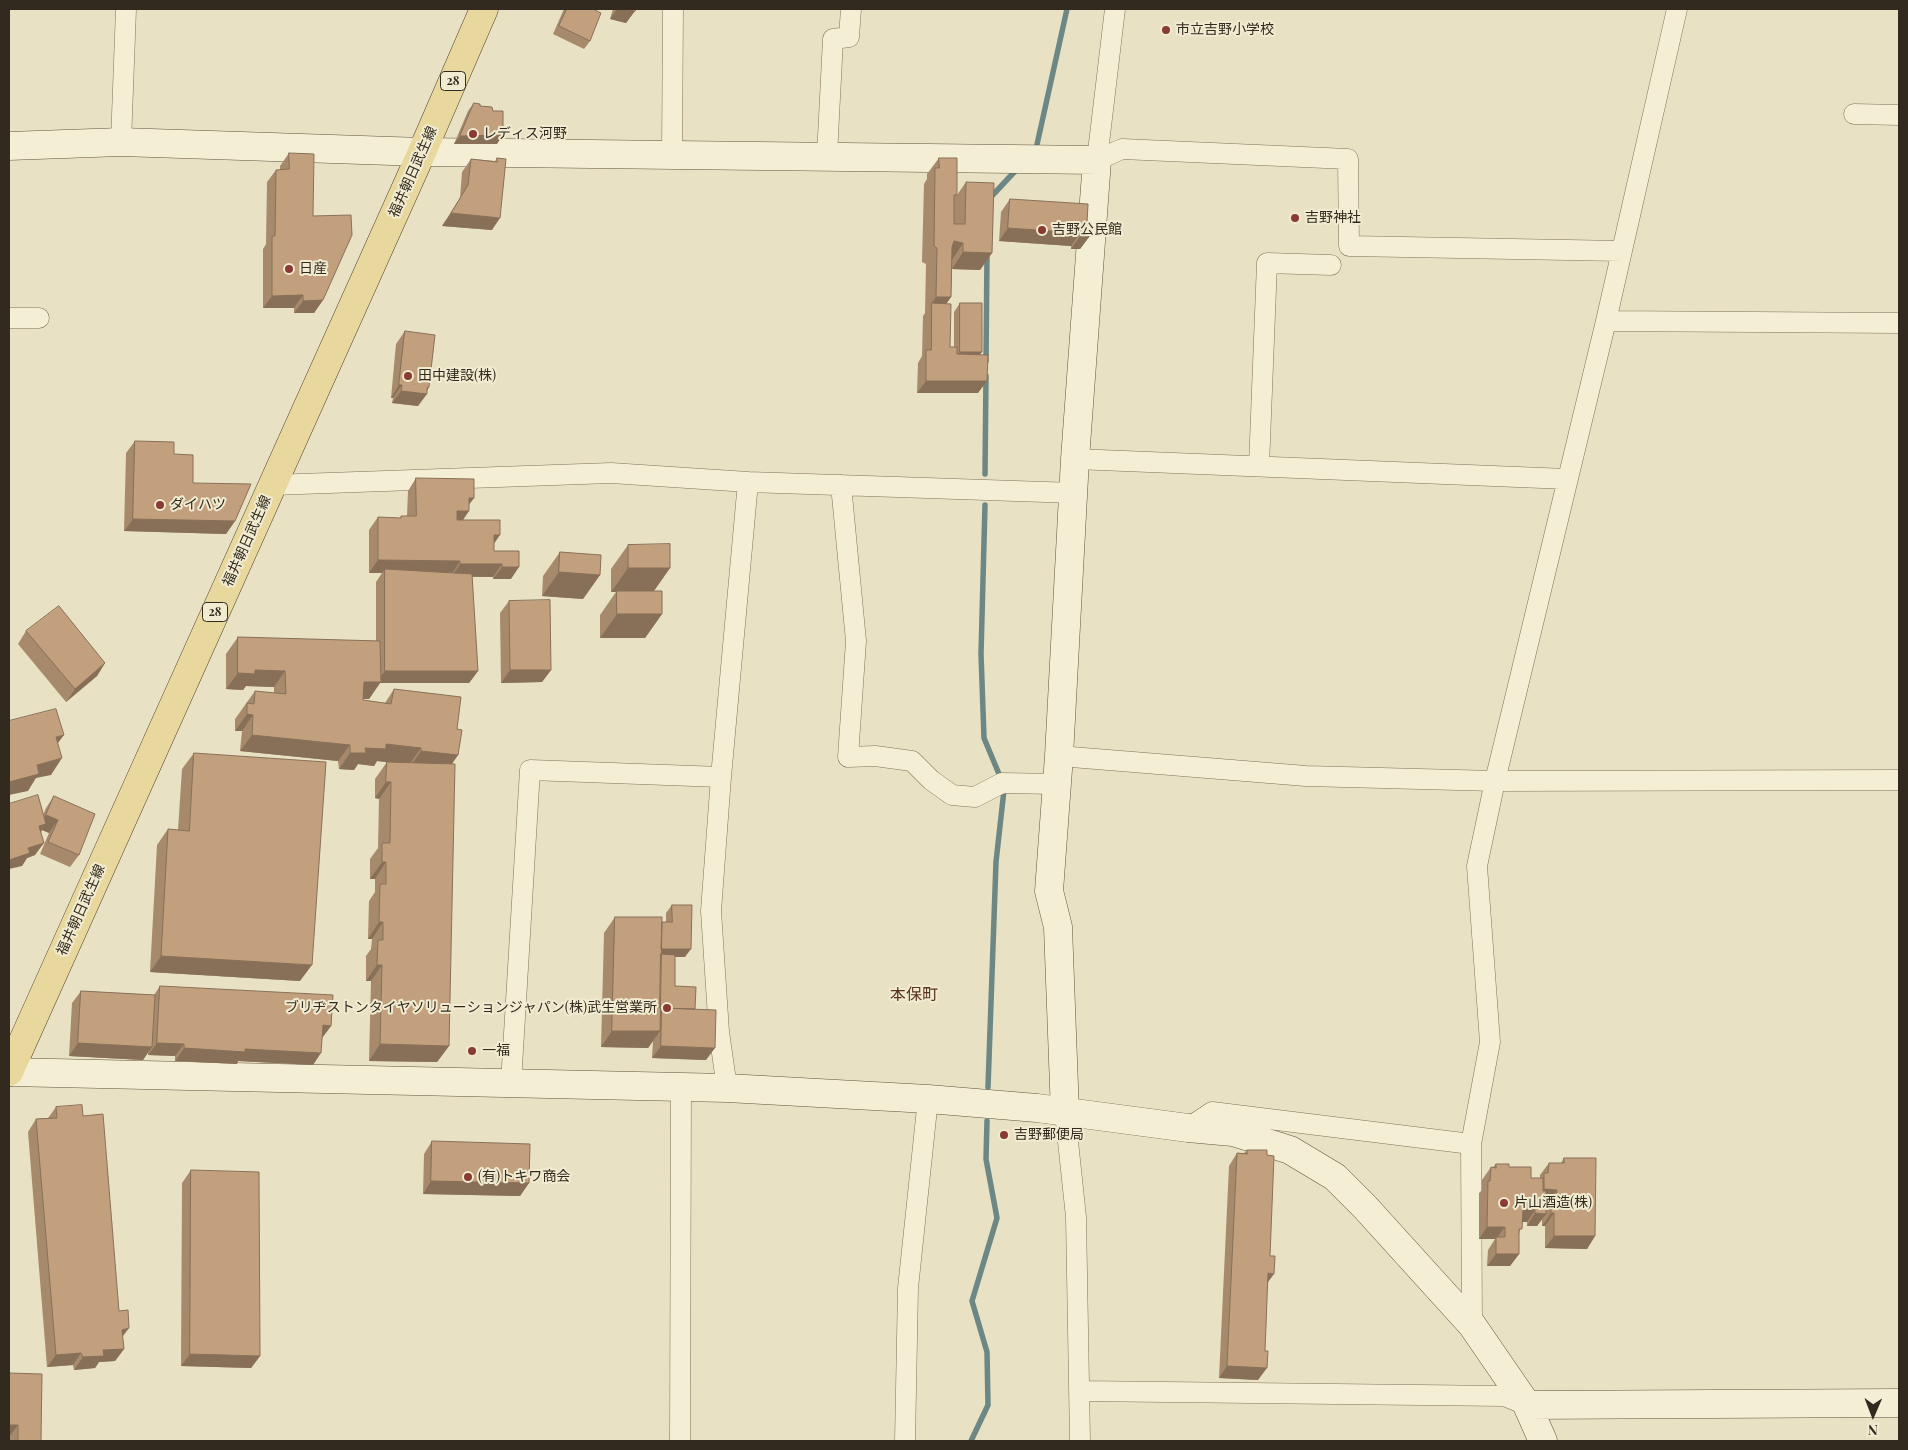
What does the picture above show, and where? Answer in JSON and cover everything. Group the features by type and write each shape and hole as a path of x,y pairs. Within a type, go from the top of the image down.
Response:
{"main road":[{"name":"福井朝日武生線","path":"9,1072 422,152 484,9"}],"street":[{"path":"121,142 126,9"},
{"path":"672,154 673,9"},
{"path":"827,156 833,38 849,37 851,9"},
{"path":"1080,1441 1081,1391 1076,1217 1065,1113 1058,927 1049,891 1075,493 1075,459 1097,160 1115,9"},
{"path":"1472,1325 1471,1144 1490,1042 1478,866 1495,781 1606,321 1677,9"},
{"path":"1854,114 1899,115"},
{"path":"9,146 121,142 422,152 1097,160 1122,149 1348,159 1350,246 1622,250"},
{"path":"1260,466 1267,263 1331,265"},
{"path":"9,318 39,318"},
{"path":"1606,321 1899,323"},
{"path":"1075,459 1567,479"},
{"path":"272,485 611,473 748,482 1075,493"},
{"path":"727,1088 719,1032 711,912 721,777 748,482"},
{"path":"842,485 856,641 848,756 874,756 912,761 931,780 952,795 975,796 1002,783 1057,784"},
{"path":"1059,756 1306,776 1495,781 1899,780"},
{"path":"510,1083 530,770 721,777"},
{"path":"9,1072 727,1088 928,1099 1037,1108 1065,1113 1233,1132 1290,1150 1335,1177 1365,1207 1472,1325 1527,1405 1543,1441"},
{"path":"680,1441 681,1087"},
{"path":"905,1441 908,1288 928,1099"},
{"path":"1188,1128 1212,1112 1471,1144"},
{"path":"1081,1391 1504,1396 1527,1405 1899,1403"}],"building":[{"path":"567,9 593,9 601,13 590,41 559,26"},
{"path":"474,103 480,104 480,106 492,107 493,111 503,111 503,135 460,136"},
{"path":"289,153 314,154 313,216 351,215 352,235 323,300 303,301 303,295 272,296 272,236 275,236 276,170 289,169"},
{"path":"497,158 506,159 500,218 451,213 468,185 471,159 497,162"},
{"path":"939,158 957,158 957,195 954,195 954,224 965,224 966,182 994,183 992,253 963,252 963,243 954,241 952,247 951,297 936,297 937,248 934,246 935,168 939,168"},
{"path":"1010,199 1088,204 1087,223 1089,224 1089,237 1080,236 1080,233 1008,228"},
{"path":"932,303 951,304 950,347 957,347 957,354 988,355 987,381 926,381 926,350 931,350"},
{"path":"960,303 982,303 982,352 960,352"},
{"path":"405,331 435,335 427,394 401,391 402,385 399,385"},
{"path":"135,441 174,442 174,454 193,455 193,483 251,484 235,521 133,519"},
{"path":"416,478 474,479 474,498 469,498 469,511 457,511 457,520 500,520 500,535 494,535 494,551 519,551 519,567 502,567 502,564 460,564 460,561 378,560 378,517 401,518 401,516 416,516"},
{"path":"670,544 670,568 628,568 628,545"},
{"path":"560,552 601,555 600,575 559,572"},
{"path":"385,569 472,574 478,671 385,671"},
{"path":"617,591 662,591 662,614 617,614"},
{"path":"550,600 551,670 510,670 509,601"},
{"path":"59,606 105,663 75,689 26,631"},
{"path":"238,637 380,641 381,682 364,682 363,700 391,704 394,689 461,697 457,729 462,730 458,755 421,751 421,748 386,744 386,749 365,748 366,753 350,753 350,745 252,735 253,715 247,714 247,703 254,704 255,691 286,694 285,671 255,670 255,674 238,673"},
{"path":"56,709 64,735 56,737 62,758 37,765 39,774 9,782 9,721"},
{"path":"194,753 326,762 312,965 161,956 168,829 189,831"},
{"path":"387,762 455,764 449,1046 380,1044 382,965 377,965 378,940 383,940 383,922 379,922 380,884 386,884 386,862 382,862 382,843 390,843 391,782 386,782"},
{"path":"38,795 46,824 39,826 44,843 28,848 30,853 9,860 9,804"},
{"path":"54,796 95,814 79,855 48,842 58,820 46,815"},
{"path":"672,905 692,905 691,949 661,949 662,922 672,922"},
{"path":"615,917 662,917 660,1031 612,1031"},
{"path":"661,954 675,955 675,986 696,987 695,1009 660,1008"},
{"path":"160,986 333,995 331,1026 323,1025 321,1053 245,1049 245,1052 184,1048 184,1044 157,1043"},
{"path":"81,991 155,995 152,1047 78,1043"},
{"path":"662,1008 716,1010 715,1048 661,1046"},
{"path":"82,1105 83,1116 103,1114 119,1311 128,1310 129,1328 122,1330 124,1349 103,1350 104,1356 83,1357 81,1353 56,1355 36,1119 57,1118 56,1107"},
{"path":"432,1141 530,1144 529,1183 431,1181"},
{"path":"1247,1150 1267,1150 1267,1155 1274,1156 1270,1256 1275,1256 1274,1274 1268,1273 1265,1351 1268,1351 1267,1368 1227,1366 1237,1153 1247,1154"},
{"path":"1564,1158 1596,1158 1595,1236 1554,1236 1554,1213 1551,1213 1551,1195 1557,1195 1557,1190 1544,1189 1544,1173 1548,1173 1549,1163 1564,1163"},
{"path":"1496,1164 1509,1164 1509,1167 1531,1167 1531,1178 1543,1178 1543,1191 1546,1191 1546,1214 1535,1213 1535,1210 1523,1209 1522,1229 1519,1229 1519,1254 1496,1254 1496,1237 1505,1237 1505,1227 1487,1227 1488,1181 1490,1181 1491,1167 1496,1168"},
{"path":"191,1170 259,1172 260,1356 190,1354"},
{"path":"9,1373 42,1374 41,1441 18,1441 18,1425 9,1425"}],"waterway":[{"path":"1033,152 1036,149 1067,9"},
{"path":"989,199 1018,168"},
{"path":"986,361 987,253"},
{"path":"985,474 986,376"},
{"path":"985,505 981,654 984,738 999,774"},
{"path":"988,1087 996,862 1004,790"},
{"path":"971,1441 988,1405 987,1352 972,1301 997,1218 986,1159 987,1121"}],"place":[{"name":"市立吉野小学校","path":"1166,30"},
{"name":"レディス河野","path":"473,134"},
{"name":"吉野神社","path":"1295,218"},
{"name":"吉野公民館","path":"1042,230"},
{"name":"日産","path":"289,269"},
{"name":"田中建設(株)","path":"408,376"},
{"name":"ダイハツ","path":"160,505"},
{"name":"ブリヂストンタイヤソリューションジャパン(株)武生営業所","path":"667,1008"},
{"name":"一福","path":"472,1051"},
{"name":"吉野郵便局","path":"1004,1135"},
{"name":"(有)トキワ商会","path":"468,1177"},
{"name":"片山酒造(株)","path":"1504,1203"}],"district":[{"name":"本保町","path":"914,995"}]}
